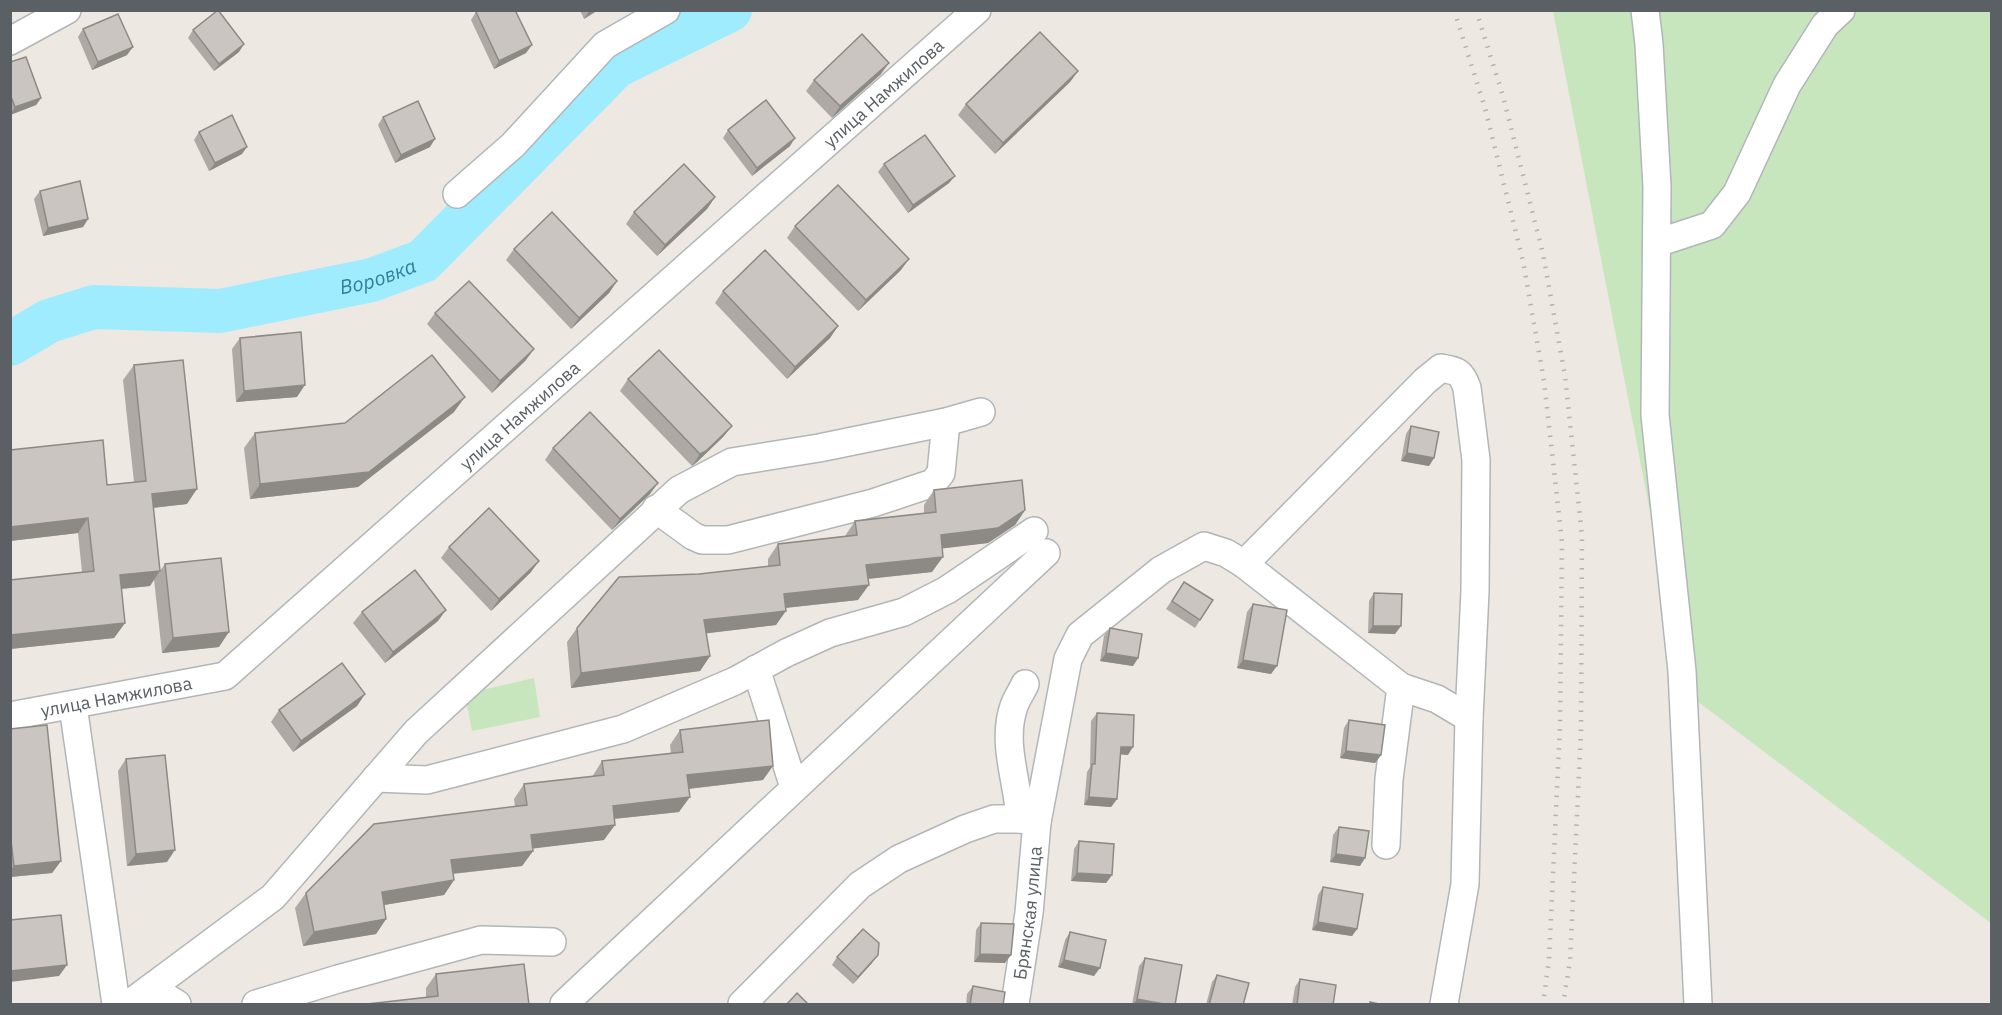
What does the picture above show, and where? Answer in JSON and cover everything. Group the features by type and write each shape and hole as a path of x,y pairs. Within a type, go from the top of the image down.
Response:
{"street":[{"path":"10,41 67,10"},
{"path":"457,194 513,145 605,45 666,10"},
{"name":"улица Намжилова","path":"10,716 225,676 977,10"},
{"path":"1645,10 1658,187 1654,415 1682,671 1698,1005"},
{"path":"1657,243 1712,225 1737,193 1786,84 1825,25 1841,10"},
{"path":"1244,564 1425,381 1441,368 1456,370 1463,378 1467,388 1476,460 1475,591 1465,884 1444,1005"},
{"path":"129,1005 273,897 416,732 679,490 732,462 819,448 946,423 981,412"},
{"path":"656,509 702,540 728,540 873,503 933,483 941,473 946,423"},
{"path":"376,778 427,780 623,729 735,681 786,653 830,633 904,612 1040,542 794,787 564,1005"},
{"path":"1029,820 1068,659 1080,635 1161,570 1204,546 1226,553 1244,564 1401,687 1437,699 1469,718"},
{"path":"756,669 794,787"},
{"path":"1025,684 1014,706 1009,735 1011,763 1019,798 1029,820"},
{"path":"1386,845 1389,779 1401,687"},
{"path":"73,706 116,1005"},
{"path":"742,1005 860,885 899,859 965,829 994,819 1029,820"},
{"name":"Брянская улица","path":"1015,1005 1029,913 1029,820"},
{"path":"256,1005 481,940 552,942"},
{"path":"151,988 177,1005"}],"green space":[{"path":"1553,11 1991,11 1991,923 1685,692"},
{"path":"534,678 540,717 472,731 465,694"}],"building":[{"path":"218,10 244,44 219,64 193,30"},
{"path":"479,10 515,10 532,45 499,61 476,12"},
{"path":"118,14 133,47 98,62 83,29"},
{"path":"1040,32 1078,71 1003,143 966,104"},
{"path":"862,34 889,63 840,106 814,80"},
{"path":"26,57 41,98 15,107 10,94 10,62"},
{"path":"766,100 795,138 757,168 728,130"},
{"path":"418,101 435,139 401,155 383,117"},
{"path":"232,115 247,147 215,163 199,132"},
{"path":"925,135 955,176 913,205 884,164"},
{"path":"684,164 715,197 665,245 634,212"},
{"path":"80,181 88,219 48,228 40,191"},
{"path":"838,185 909,259 866,300 795,226"},
{"path":"552,212 617,281 579,318 514,249"},
{"path":"765,250 838,326 795,367 723,291"},
{"path":"469,281 534,349 500,381 435,313"},
{"path":"301,332 305,385 244,391 240,338"},
{"path":"659,350 732,426 700,454 628,379"},
{"path":"432,355 465,397 369,472 260,484 255,433 345,423"},
{"path":"183,360 197,489 152,494 160,571 120,575 125,623 10,635 10,580 94,571 88,518 10,527 10,450 103,440 107,485 146,481 134,365"},
{"path":"590,412 658,483 620,519 553,448"},
{"path":"1411,426 1439,432 1434,458 1407,453"},
{"path":"1022,480 1025,510 998,528 941,535 943,557 866,565 869,585 784,594 786,611 704,620 710,656 581,673 577,628 619,577 699,574 780,565 778,544 857,535 855,521 936,512 934,490"},
{"path":"489,508 539,561 499,599 449,547"},
{"path":"221,558 229,632 173,638 165,564"},
{"path":"415,570 446,610 393,652 362,612"},
{"path":"1184,582 1213,600 1200,620 1172,601"},
{"path":"1374,593 1402,594 1401,626 1373,626"},
{"path":"1253,604 1287,610 1277,666 1243,660"},
{"path":"1110,628 1142,634 1138,658 1106,653"},
{"path":"342,663 365,694 301,741 279,710"},
{"path":"1097,713 1134,715 1133,747 1121,747 1117,799 1089,797 1092,764 1095,764"},
{"path":"769,720 773,766 687,775 690,797 613,806 615,825 531,835 533,851 451,860 454,880 382,892 386,919 314,932 306,893 374,824 527,805 524,784 604,775 602,761 683,752 680,730"},
{"path":"1349,720 1385,725 1381,755 1346,751"},
{"path":"47,725 61,861 14,866 10,832 10,729"},
{"path":"165,755 175,850 136,854 126,759"},
{"path":"1339,827 1369,831 1365,858 1336,854"},
{"path":"1079,841 1114,844 1112,875 1077,873"},
{"path":"1323,887 1363,894 1357,929 1318,922"},
{"path":"61,915 67,965 10,971 10,920"},
{"path":"981,923 1014,924 1011,955 980,954"},
{"path":"863,929 879,943 878,955 858,977 837,957"},
{"path":"1070,932 1106,940 1100,968 1064,960"},
{"path":"1145,958 1182,965 1175,1005 1137,999"},
{"path":"524,964 529,1005 358,1005 438,996 436,974"},
{"path":"1217,975 1249,983 1243,1005 1209,1005"},
{"path":"1300,979 1336,985 1333,1005 1297,1005"},
{"path":"973,986 1005,992 1003,1005 970,1005"},
{"path":"797,993 809,1005 786,1005"}],"waterway":[{"name":"Воровка","path":"10,344 49,321 94,307 220,311 372,280 423,261 616,66 730,10"}],"railway":[{"path":"1454,10 1485,108 1523,261 1544,381 1562,542 1560,726 1549,960 1543,1004"},
{"path":"1476,10 1503,96 1543,254 1565,376 1582,536 1581,731 1570,961 1563,1004"}]}
